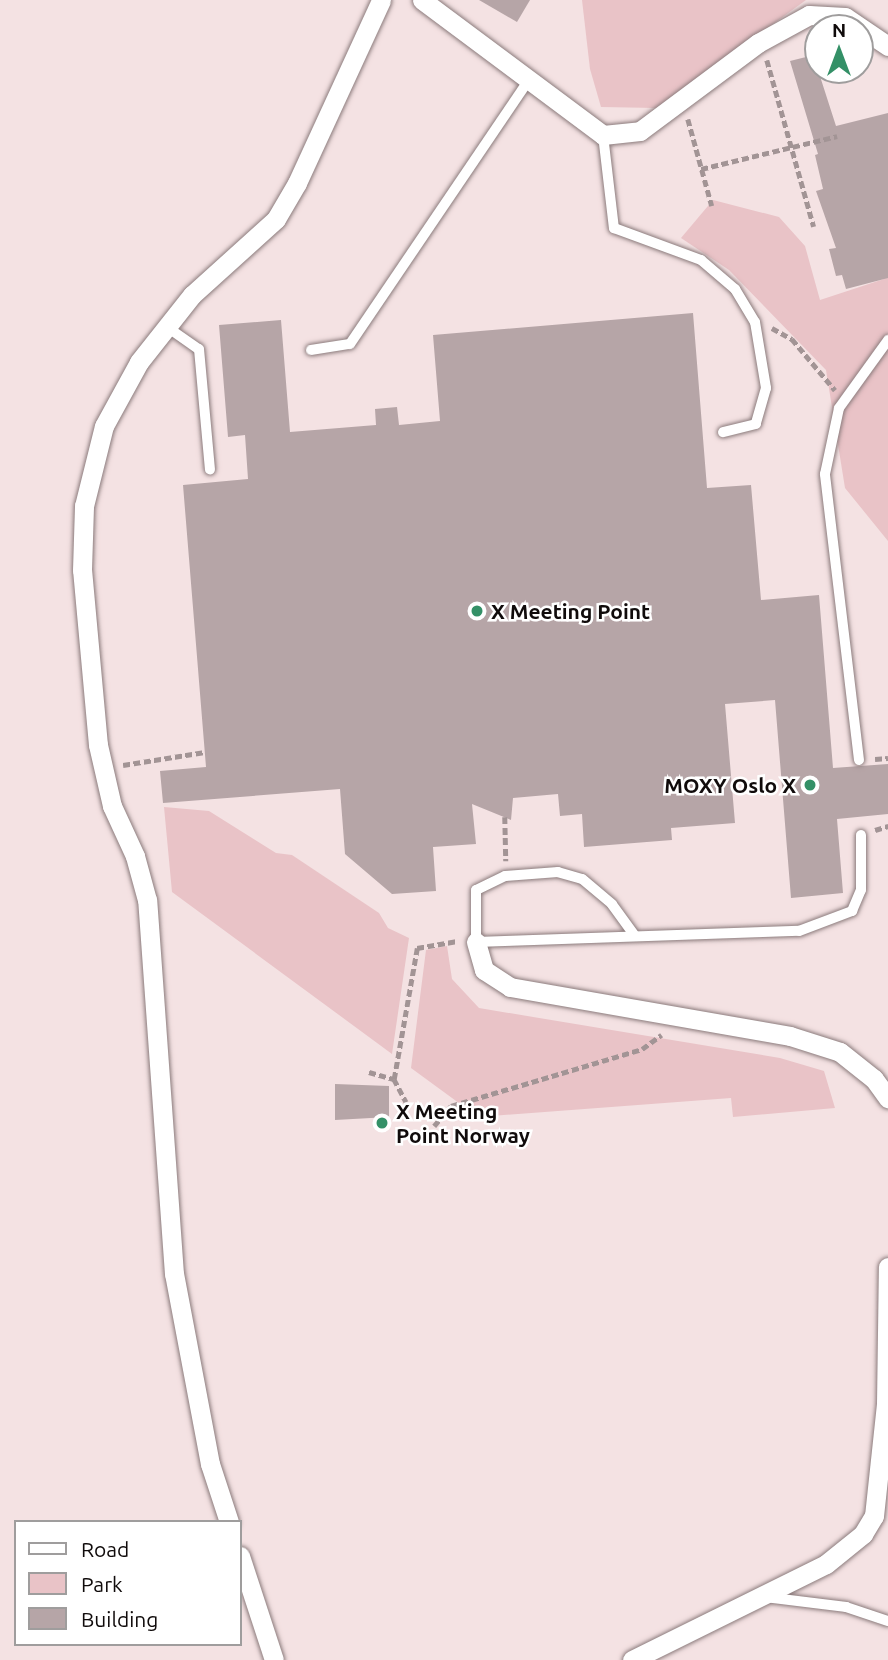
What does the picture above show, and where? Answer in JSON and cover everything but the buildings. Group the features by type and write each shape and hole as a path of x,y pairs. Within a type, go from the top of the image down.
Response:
{"street":[{"path":"228,1520 210,1464 174,1274 147,901 135,856 111,806 103,769 82,570 84,506 104,426 139,362 192,295 276,219 297,184 381,0"},
{"path":"422,0 603,135 640,131 758,43 791,22 826,15 845,18 888,46"},
{"path":"476,942 484,970 510,987 790,1036 840,1052 873,1079 888,1098"},
{"path":"632,1660 826,1564 863,1534 873,1516 887,1404 888,1267"},
{"path":"242,1562 274,1660"}],"lane":[{"path":"311,349 350,344 529,80"},
{"path":"603,135 614,228 701,260 735,289 755,322 766,388 756,424 723,432"},
{"path":"167,327 199,349 210,469"},
{"path":"859,760 825,474 844,400 888,340"},
{"path":"635,936 612,904 582,879 558,872 505,876 477,890 476,942 799,931 844,917 852,911 861,890 861,835"},
{"path":"764,1597 846,1607 888,1621"}],"path":[{"path":"758,43 793,144 814,228"},
{"path":"682,100 712,206"},
{"path":"701,169 793,144 837,136"},
{"path":"755,322 792,340 844,400"},
{"path":"103,769 205,752"},
{"path":"505,817 505,876"},
{"path":"406,1102 394,1079 417,948 476,942"},
{"path":"434,1126 452,1106 642,1049 663,1034 666,1014"},
{"path":"369,1072 394,1079"}],"green space":[{"path":"582,0 806,0 657,108 601,107 590,69"},
{"path":"713,200 779,217 805,246 820,300 884,279 888,273 888,541 845,488 826,370 729,270 681,238"},
{"path":"164,807 209,811 276,853 292,855 379,913 388,928 409,938 392,1054 172,892"},
{"path":"447,946 452,979 479,1008 780,1058 824,1071 835,1108 733,1117 731,1098 478,1117 411,1068 426,950"}],"place":[{"name":"X Meeting Point","path":"477,611"},
{"name":"MOXY Oslo X","path":"810,785"},
{"name":"X Meeting Point Norway","path":"382,1123"}]}
